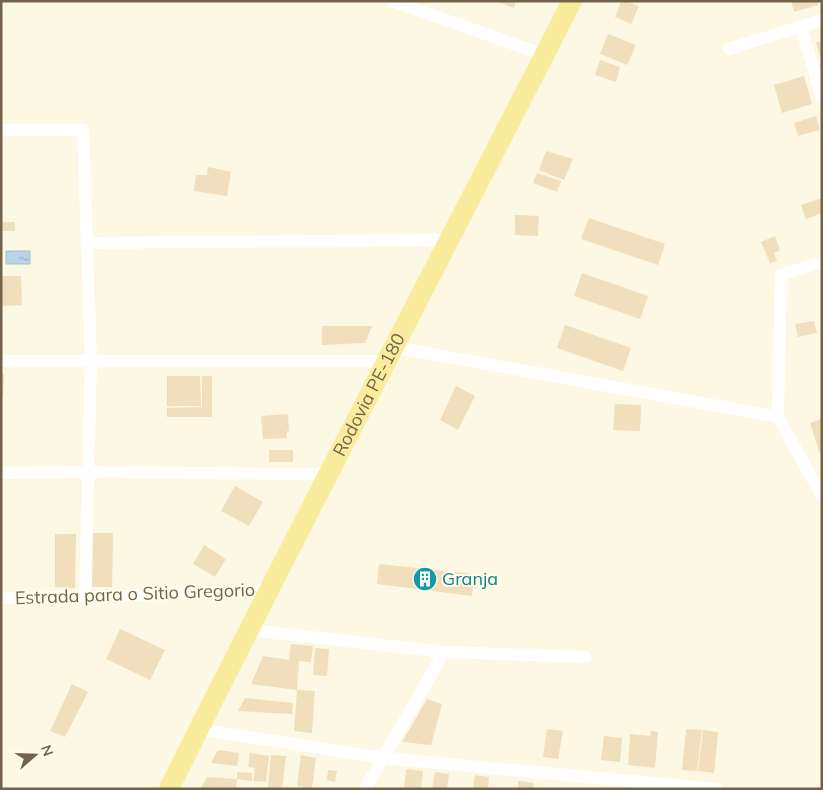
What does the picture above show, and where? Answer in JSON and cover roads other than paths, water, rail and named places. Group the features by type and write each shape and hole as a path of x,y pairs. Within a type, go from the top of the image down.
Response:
{"main road":[{"name":"Rodovia PE-180","path":"168,789 389,354 450,240 572,1"}],"street":[{"path":"392,1 544,55"},
{"path":"729,49 822,20"},
{"path":"801,26 822,98"},
{"path":"1,130 83,130 91,361 84,598"},
{"path":"87,244 450,240"},
{"path":"822,262 781,275 778,417 822,496"},
{"path":"1,361 91,361 389,354 778,417"},
{"path":"1,473 328,474"},
{"name":"Estrada para o Sitio Gregorio","path":"1,598 84,598 269,590"},
{"path":"249,630 444,652 585,657"},
{"path":"365,789 444,652"},
{"path":"198,729 383,758 642,785 717,789"}],"water":[{"path":"6,251 30,251 30,264 6,264"}],"place":[{"name":"Granja","path":"425,579"}]}
